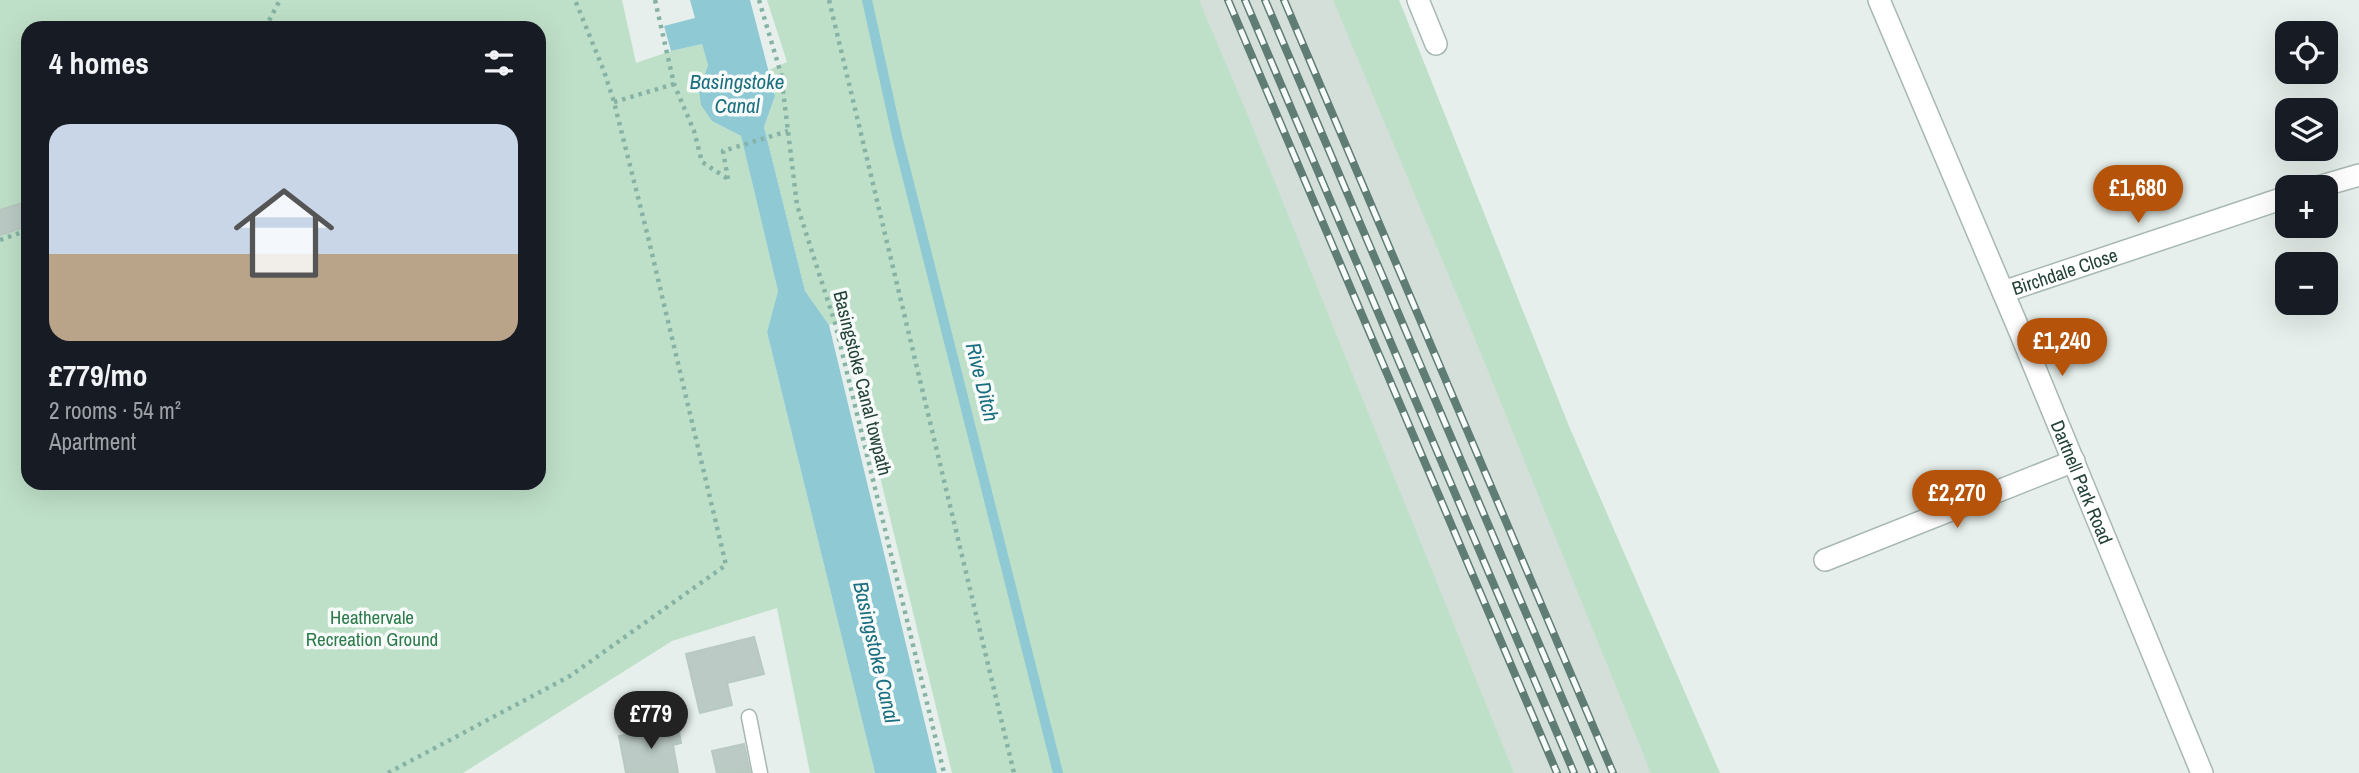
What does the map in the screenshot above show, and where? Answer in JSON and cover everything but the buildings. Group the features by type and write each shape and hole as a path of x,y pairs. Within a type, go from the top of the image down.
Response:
{"street":[{"path":"1418,0 1436,44"},
{"name":"Dartnell Park Road","path":"1879,0 2074,461 2202,773"},
{"path":"2338,181 2359,175"},
{"name":"Birchdale Close","path":"2003,292 2275,201"},
{"path":"1825,559 2074,461"}],"lane":[{"path":"749,717 760,773"}],"path":[{"path":"269,21 280,0"},
{"path":"388,773 570,677 726,565 649,237 614,103 575,0"},
{"path":"655,0 674,84 694,131 702,162 728,178 723,151 785,132"},
{"name":"Basingstoke Canal towpath","path":"759,0 781,74 785,132 797,205 835,323 944,773"},
{"path":"829,0 1014,773"},
{"path":"614,103 674,84"},
{"path":"0,240 21,232"}],"shaded area":[{"path":"1147,0 1399,0 1568,424 1715,773 1477,773"}],"green space":[{"name":"Heathervale Recreation Ground","path":"0,0 622,0 636,63 702,44 708,65 699,91 712,121 741,136 778,291 767,332 875,773 810,773 777,608 672,641 463,773 0,773"},
{"path":"767,0 1199,0 1514,773 952,773 842,320 829,325 805,291 764,127 775,96 769,70 787,62"},
{"path":"1333,0 1399,0 1568,424 1720,773 1651,773 1464,312"}],"water":[{"name":"Basingstoke Canal","path":"690,0 750,0 775,96 764,127 805,291 829,325 937,773 875,773 767,332 778,291 741,136 712,121 701,105 699,91 708,65 702,44 671,51 664,26 695,18"}],"waterway":[{"name":"Rive Ditch","path":"867,0 897,136 1058,773"}],"railway":[{"path":"1228,0 1557,773"},
{"path":"1245,0 1574,773"},
{"path":"1265,0 1594,773"},
{"path":"1284,0 1613,773"}]}
